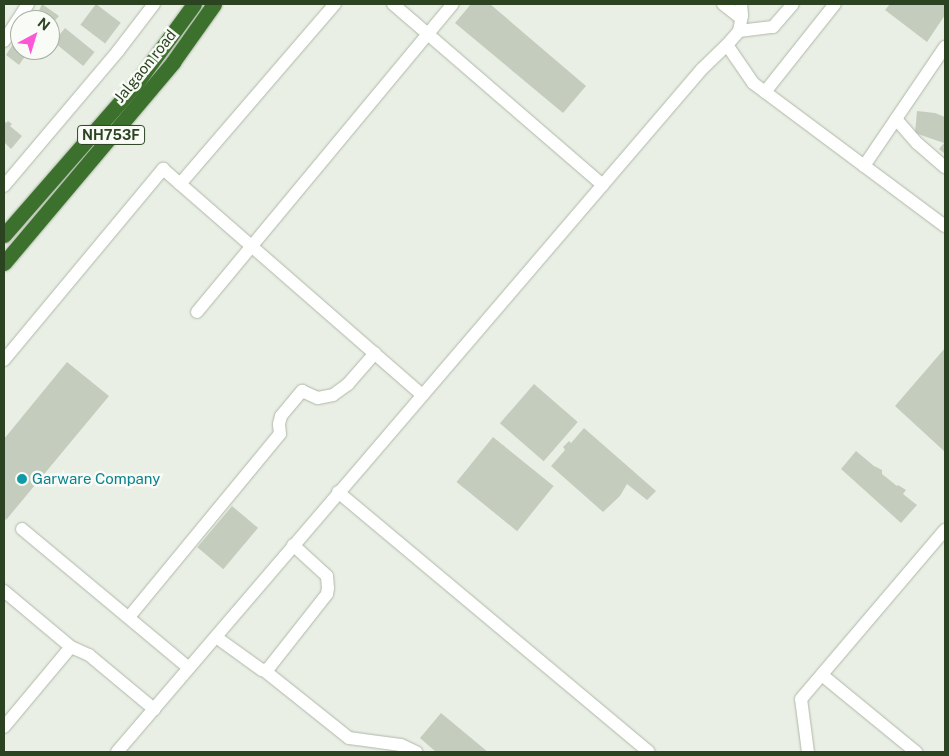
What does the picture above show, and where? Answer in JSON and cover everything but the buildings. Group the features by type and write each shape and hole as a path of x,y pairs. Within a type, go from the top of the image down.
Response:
{"highway":[{"name":"Jalgaon road","path":"4,235 135,85 194,4"},
{"name":"Jalgaon road","path":"4,263 173,62 214,4"}],"street":[{"path":"4,41 28,4"},
{"path":"4,186 118,51 154,4"},
{"path":"180,184 335,4"},
{"path":"394,4 603,185"},
{"path":"196,312 453,4"},
{"path":"723,4 741,18"},
{"path":"117,752 702,69 739,31 741,4"},
{"path":"739,31 773,27 794,4"},
{"path":"765,92 835,4"},
{"path":"727,45 753,84 945,226"},
{"path":"864,166 945,47"},
{"path":"896,119 917,143 945,167"},
{"path":"4,360 163,169 422,395"},
{"path":"129,617 280,434 279,424 281,416 302,391 318,398 333,395 348,384 375,353"},
{"path":"338,492 649,752"},
{"path":"22,529 189,668"},
{"path":"808,752 801,699 945,530"},
{"path":"265,671 327,594 327,576 294,545"},
{"path":"4,591 71,647 89,655 154,709"},
{"path":"216,637 265,671 349,738 400,745 416,752"},
{"path":"4,727 71,647"},
{"path":"822,675 916,752"}],"place":[{"name":"Garware Company","path":"22,479"}]}
